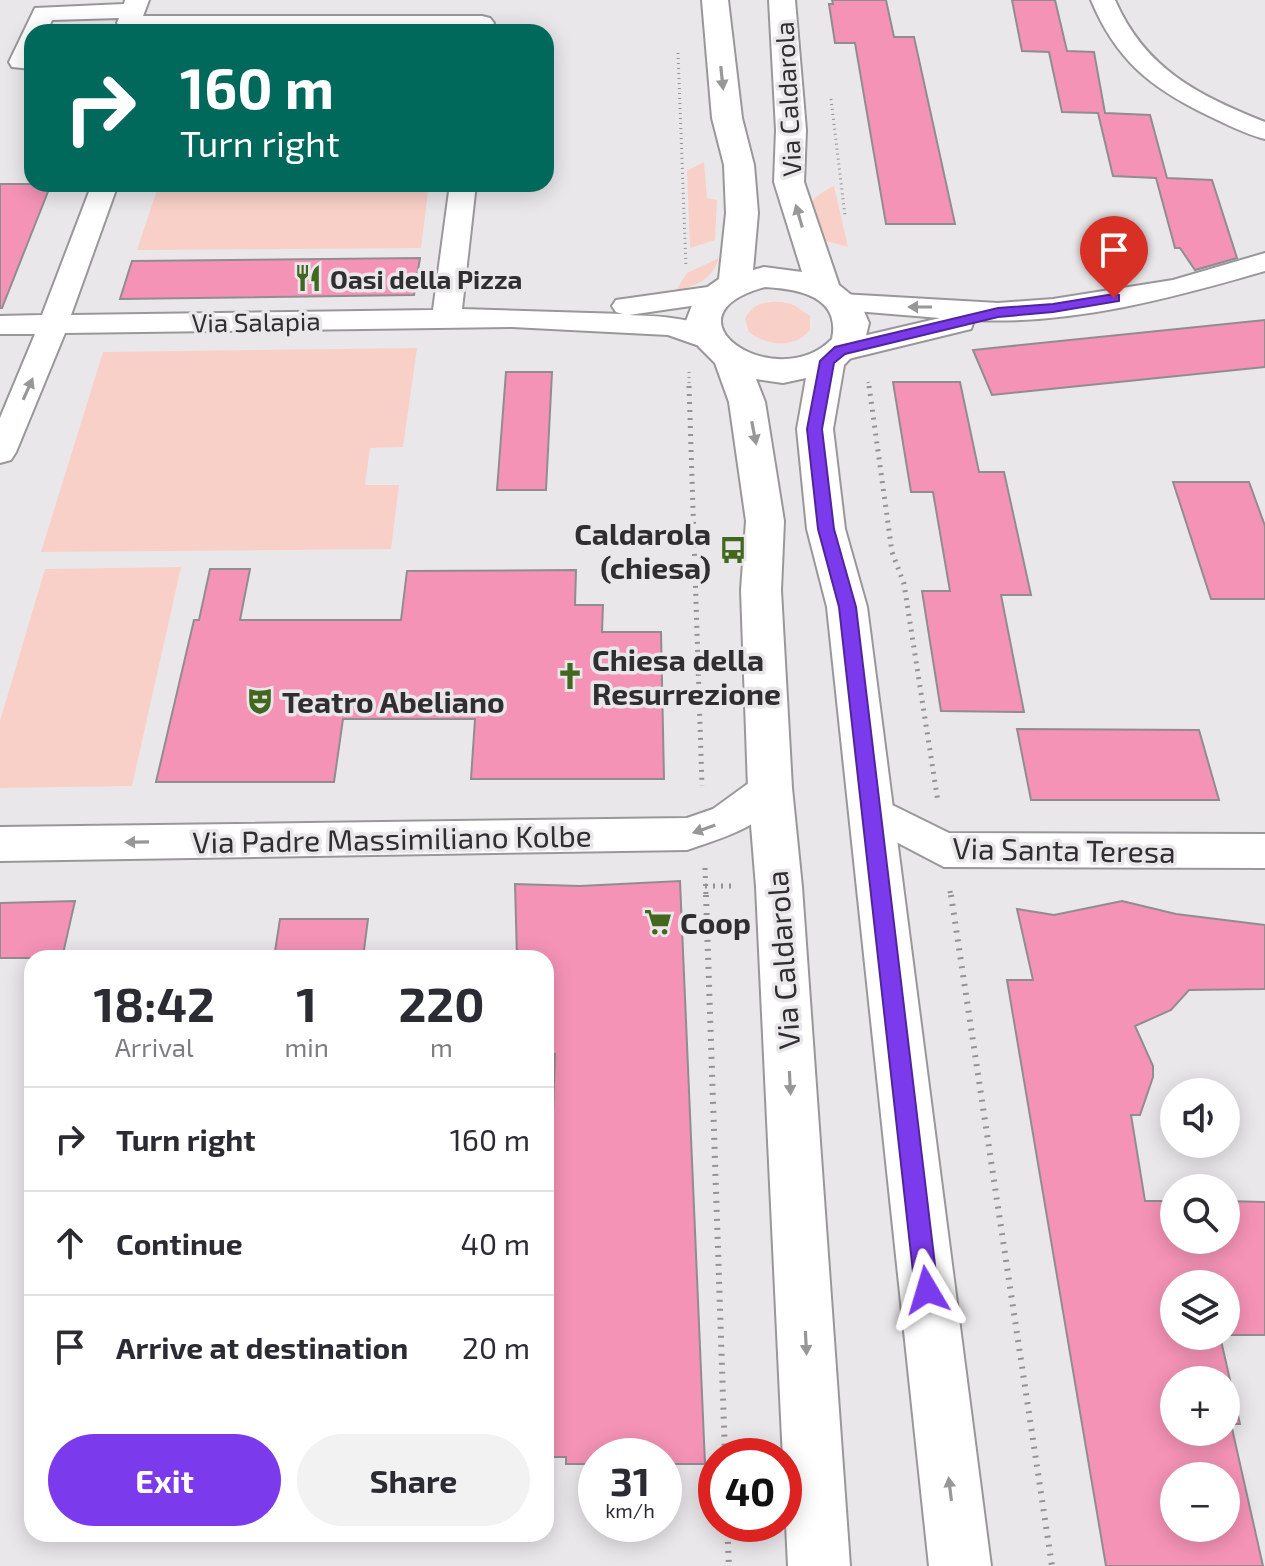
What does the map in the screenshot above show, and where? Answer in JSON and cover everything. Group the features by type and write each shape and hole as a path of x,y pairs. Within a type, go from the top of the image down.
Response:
{"street":[{"name":"Via Caldarola","path":"715,0 727,118 739,165 742,213 725,289"},
{"name":"Via Caldarola","path":"782,0 791,130 789,182 833,296"},
{"path":"1103,0 1113,26 1151,72 1237,120 1265,131"},
{"path":"135,6 129,23 483,18"},
{"path":"38,24 43,13 91,22 135,6"},
{"path":"0,452 53,324 102,192"},
{"path":"446,319 462,192"},
{"path":"998,312 845,364 779,370 749,366 719,349 702,324 705,309 725,289 780,277 833,296 998,312 1053,308 1176,288 1265,262"},
{"name":"Via Salapia","path":"0,325 644,315 725,289"},
{"path":"833,296 849,314 851,326 845,364 815,429 826,529 847,607 960,1566"},
{"name":"Via Salapia","path":"644,315 719,349"},
{"name":"Via Caldarola","path":"719,349 747,402 765,521 761,590 770,788 779,887 819,1566"},
{"name":"Via Padre Massimiliano Kolbe","path":"0,844 687,834 704,831 727,820 770,788"},
{"name":"Via Santa Teresa","path":"872,811 944,850 1265,851"}],"path":[{"path":"678,47 686,269 669,287 644,287 643,340 675,343 690,376 724,1438"},
{"path":"830,86 838,143 838,185 847,228"},
{"path":"845,364 892,552 904,584 1052,1566"},
{"path":"728,1542 729,1566"}],"shaded area":[{"path":"704,162 707,198 717,200 715,240 690,248 687,171"},
{"path":"834,186 848,247 819,239 812,212 813,201"},
{"path":"156,192 428,192 421,248 137,250"},
{"path":"719,258 713,271 703,280 676,290 687,273"},
{"path":"766,303 794,305 810,316 810,330 804,336 789,343 772,343 749,332 745,319 752,309"},
{"path":"417,348 403,447 370,448 365,485 399,485 391,549 41,552 103,352"},
{"path":"181,567 132,786 0,788 0,721 45,569"}],"building":[{"path":"832,0 886,0 894,37 914,37 955,224 886,224 855,43 835,43 829,4 833,4"},
{"path":"1012,0 1055,0 1067,51 1094,52 1105,113 1150,115 1167,178 1212,180 1237,258 1195,270 1180,248 1175,248 1156,178 1113,176 1098,113 1062,112 1049,52 1022,51"},
{"path":"0,184 24,184 24,192 48,192 0,308"},
{"path":"420,258 414,295 120,299 132,261"},
{"path":"1265,320 1265,367 992,395 973,350"},
{"path":"506,372 552,372 546,490 497,490"},
{"path":"893,382 960,382 979,472 1004,472 1031,595 1001,595 1024,712 941,711 922,591 950,591 933,492 911,492"},
{"path":"1173,482 1249,482 1265,526 1265,599 1211,599"},
{"path":"210,569 250,569 240,620 401,620 407,571 576,570 575,605 603,605 602,632 661,632 664,779 471,779 475,719 343,719 334,782 156,782 194,620 199,620"},
{"path":"1017,729 1199,730 1219,800 1031,800"},
{"path":"680,881 704,1438 698,1438 698,1464 682,1464 682,1438 578,1438 578,1464 566,1464 566,1457 554,1457 554,950 517,950 515,884 580,886"},
{"path":"75,901 64,950 24,950 24,958 0,958 0,903"},
{"path":"1122,901 1176,914 1265,925 1265,989 1189,990 1171,1010 1135,1026 1153,1066 1153,1077 1140,1115 1131,1115 1145,1201 1160,1201 1160,1254 1240,1254 1240,1201 1265,1202 1265,1335 1240,1335 1240,1270 1160,1270 1160,1350 1223,1350 1227,1366 1160,1366 1160,1446 1236,1446 1240,1462 1160,1462 1160,1542 1240,1542 1240,1464 1263,1566 1106,1566 1007,980 1033,980 1017,909 1054,915"},
{"path":"280,919 368,919 364,950 275,950"}],"place":[{"name":"Oasi della Pizza","path":"308,278"},
{"name":"Caldarola (chiesa)","path":"733,550"},
{"name":"Chiesa della Resurrezione","path":"570,676"},
{"name":"Teatro Abeliano","path":"260,701"},
{"name":"Coop","path":"658,922"}],"route":[{"path":"927,1290 847,607 826,529 817,454 815,429 827,361 840,351 998,312 1053,308 1114,298"}]}
